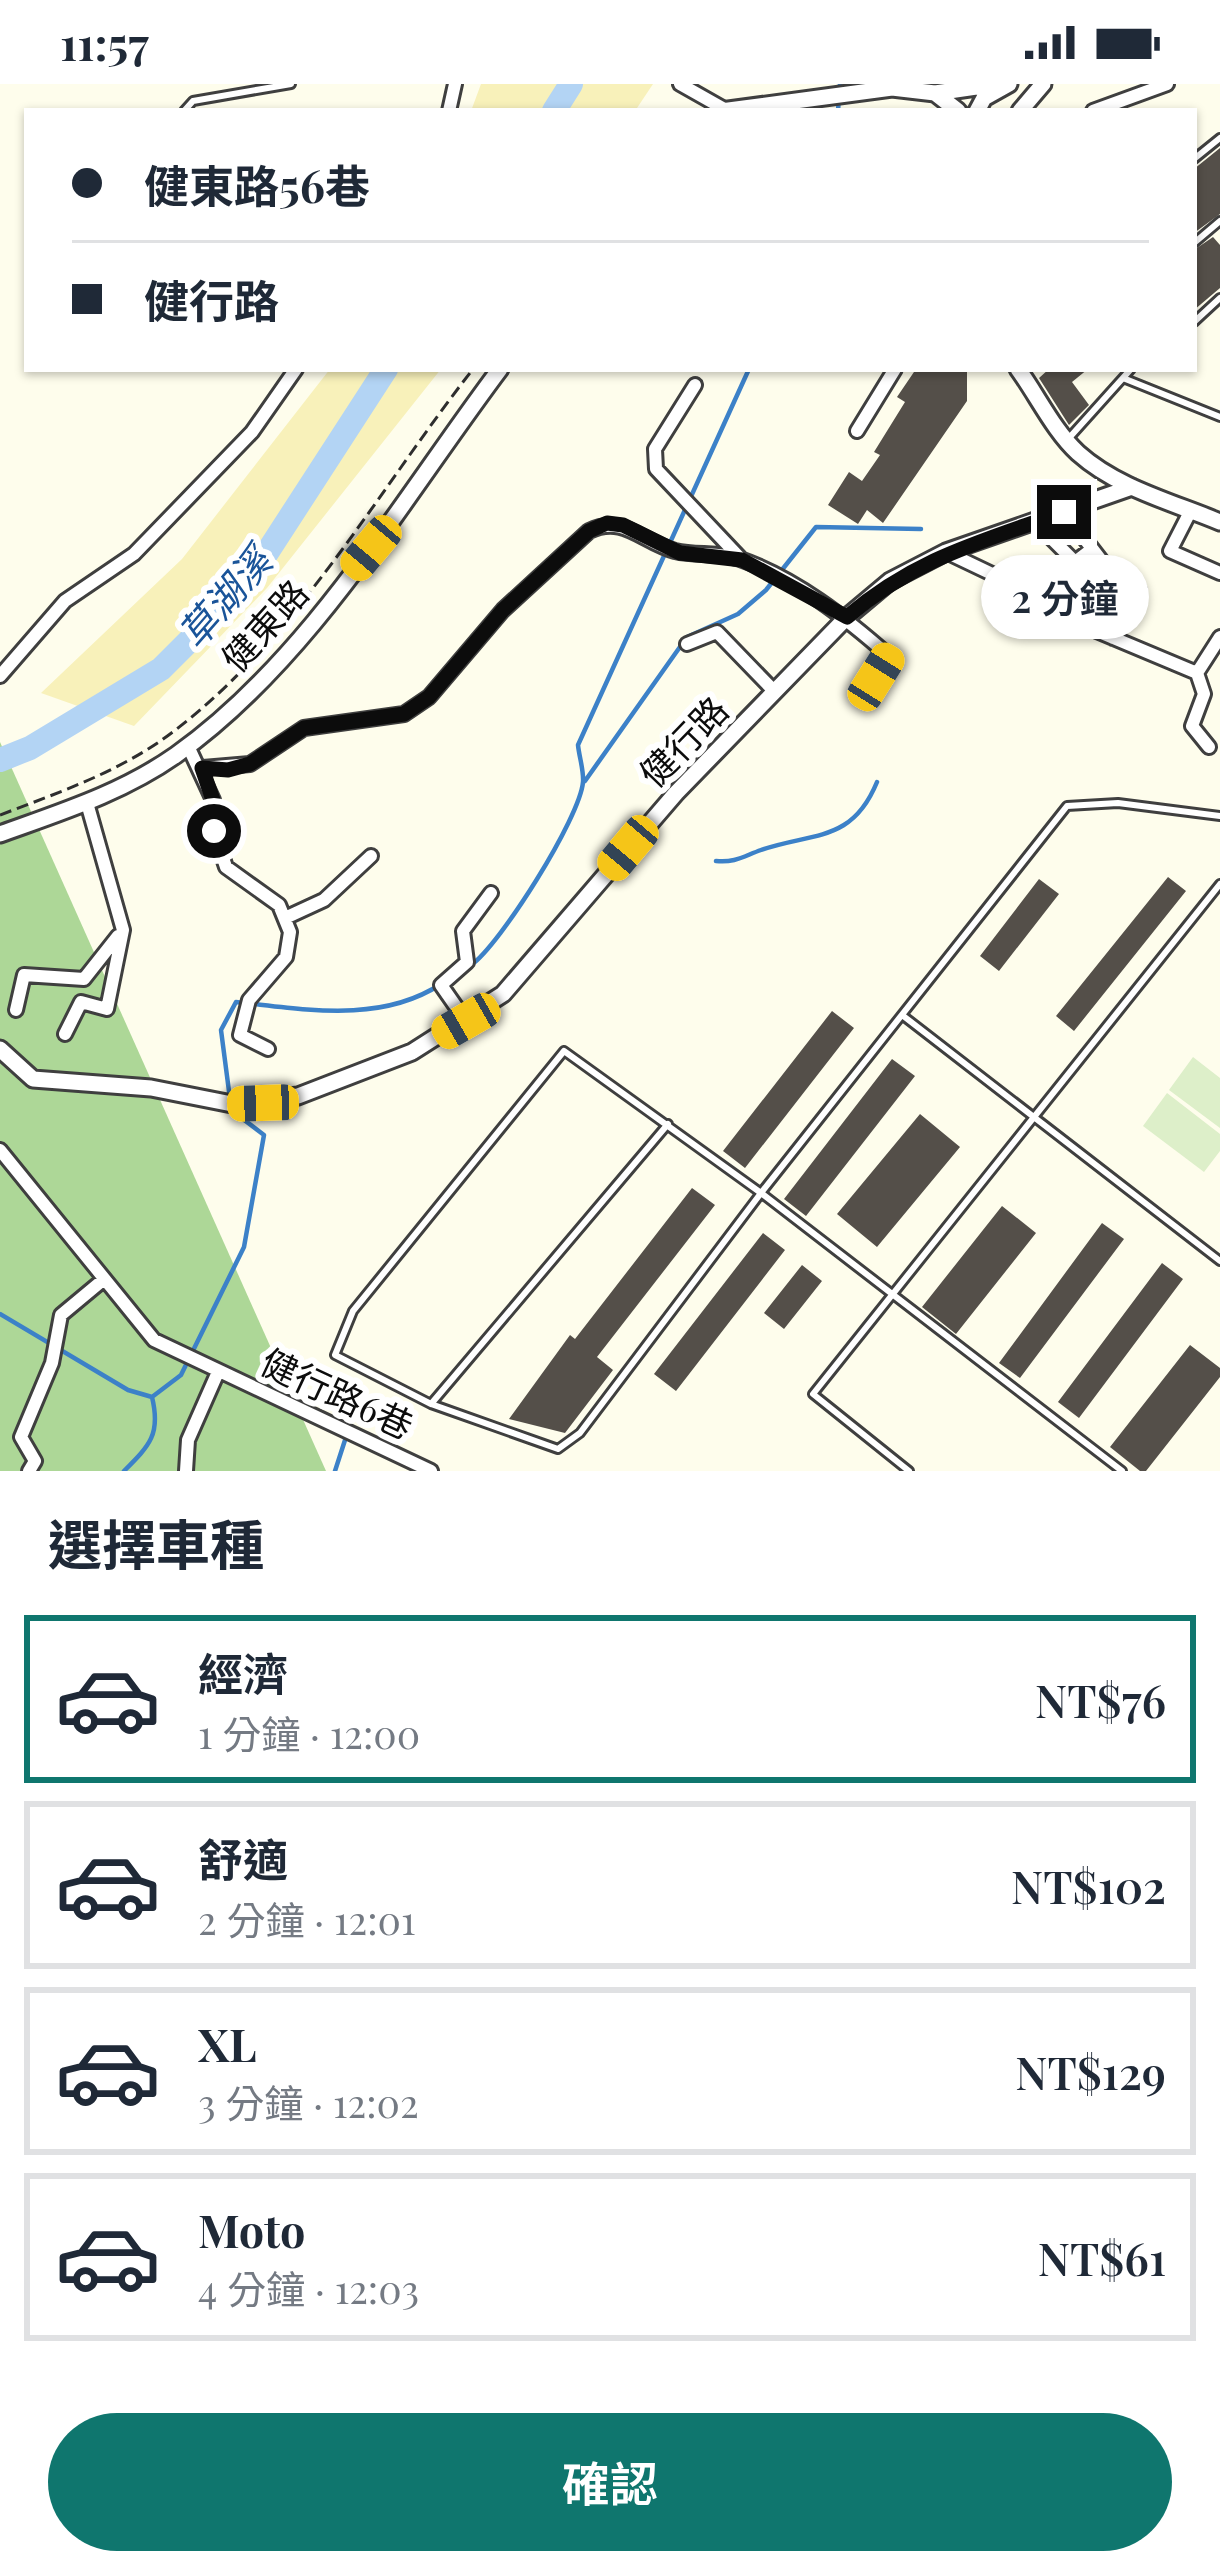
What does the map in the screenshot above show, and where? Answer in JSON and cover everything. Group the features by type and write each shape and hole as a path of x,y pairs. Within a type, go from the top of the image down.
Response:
{"street":[{"path":"680,84 719,108"},
{"path":"742,108 892,88 935,92 1010,84"},
{"path":"1020,108 1042,84"},
{"path":"1102,108 1167,84"},
{"path":"935,92 954,108"},
{"path":"0,676 65,601 134,554 223,463 252,432 294,372"},
{"name":"健東路","path":"0,834 87,803 188,746 283,653 371,548 498,372"},
{"path":"857,431 894,372"},
{"path":"1028,373 1066,440 1132,488 1220,522"},
{"path":"695,385 655,449 656,469 742,560 847,617 889,656 862,699"},
{"name":"健行路","path":"0,1049 32,1079 151,1088 205,1103 263,1103 387,1063 466,1021 524,973 676,793 847,617 890,581 946,551 1132,488"},
{"path":"1190,510 1170,551 1220,573"},
{"path":"1064,512 1093,549 1139,590 1113,638"},
{"path":"1035,522 1075,561"},
{"path":"202,768 228,770 250,764 304,728 404,714 429,697 503,610 589,531 607,523 623,525 680,553 742,560"},
{"path":"1053,579 1093,549"},
{"path":"946,551 1113,638 1197,673 1204,694 1192,726 1209,747"},
{"path":"687,644 717,632 775,692"},
{"path":"1197,673 1220,637"},
{"path":"188,746 202,768 226,867 279,905 290,932 286,958 249,1000 240,1035 268,1049"},
{"path":"65,1034 81,1001 107,1010 123,930 87,803"},
{"path":"285,918 324,900 371,856"},
{"path":"466,1021 441,985 467,962 463,931 491,893"},
{"path":"16,1010 25,975 84,979 123,930"},
{"name":"健行路6巷","path":"0,1150 154,1340 431,1471"},
{"path":"29,1471 35,1461 21,1437 52,1363 61,1315 103,1280"},
{"name":"健行路6巷","path":"186,1471 188,1439 218,1372"}],"lane":[{"path":"187,108 194,101 291,84"},
{"path":"1216,224 1220,236"},
{"path":"1197,319 1220,298"},
{"path":"1066,440 1082,429 1128,372"},
{"path":"1123,378 1220,417"},
{"path":"1122,1471 761,1193 564,1052 353,1311 335,1355 430,1404 558,1449 580,1433 761,1193 1066,806 1118,803 1220,816"},
{"path":"909,1471 813,1394 1220,884"},
{"path":"902,1015 1220,1261"},
{"path":"430,1404 668,1124"}],"path":[{"path":"0,815 116,767 205,706 371,514 470,372"}],"green space":[{"path":"0,742 326,1471 0,1471"},
{"path":"1193,1057 1220,1078 1220,1128 1169,1090"},
{"path":"1167,1093 1220,1134 1220,1151 1204,1172 1143,1126"}],"sand":[{"path":"481,84 653,84 637,108 472,108"},
{"path":"328,372 439,372 267,588 134,726 41,693 182,559"}],"building":[{"path":"1220,148 1220,214 1197,231 1197,167"},
{"path":"1213,237 1220,245 1220,288 1197,307 1197,248"},
{"path":"914,372 967,372 967,401 883,523 867,510 858,524 828,505 849,472 862,481 880,455 874,452 905,402 897,397"},
{"path":"1046,372 1084,372 1072,382 1089,405 1069,425 1039,378"},
{"path":"1168,877 1186,891 1074,1031 1056,1016"},
{"path":"1039,879 1059,894 999,971 980,956"},
{"path":"832,1011 854,1028 745,1168 723,1151"},
{"path":"892,1059 915,1076 806,1216 784,1199"},
{"path":"920,1114 960,1147 877,1247 837,1214"},
{"path":"692,1188 715,1205 597,1357 613,1370 565,1433 509,1419 570,1335 575,1339"},
{"path":"1002,1206 1036,1233 956,1334 922,1307"},
{"path":"1102,1223 1124,1239 1020,1378 999,1363"},
{"path":"763,1233 785,1250 676,1391 654,1374"},
{"path":"1162,1263 1183,1279 1079,1418 1058,1402"},
{"path":"802,1265 822,1281 784,1329 764,1313"},
{"path":"1190,1345 1220,1368 1220,1377 1146,1471 1140,1471 1110,1447"}],"waterway":[{"name":"草湖溪","path":"556,108 571,84"},
{"path":"838,108 840,84"},
{"name":"草湖溪","path":"0,760 30,748 161,669 248,582 384,372"},
{"path":"471,965 518,908 568,823 583,782 578,745 748,372"},
{"path":"585,781 687,637 738,614 766,590 816,527 921,529"},
{"path":"716,861 734,860 843,826 867,802 877,782"},
{"path":"230,1099 221,1030 236,1002 315,1010 367,1009 417,997 441,984"},
{"path":"0,1314 128,1390 152,1397 181,1375 244,1247 264,1135 231,1110"},
{"path":"124,1471 151,1438 152,1397"},
{"path":"335,1471 346,1437"}],"route":[{"path":"214,831 213,800 202,768 228,770 250,764 304,728 345,718 404,714 429,697 503,610 589,531 607,523 623,525 680,553 742,560 847,617 890,581 946,551 1064,512"}]}
